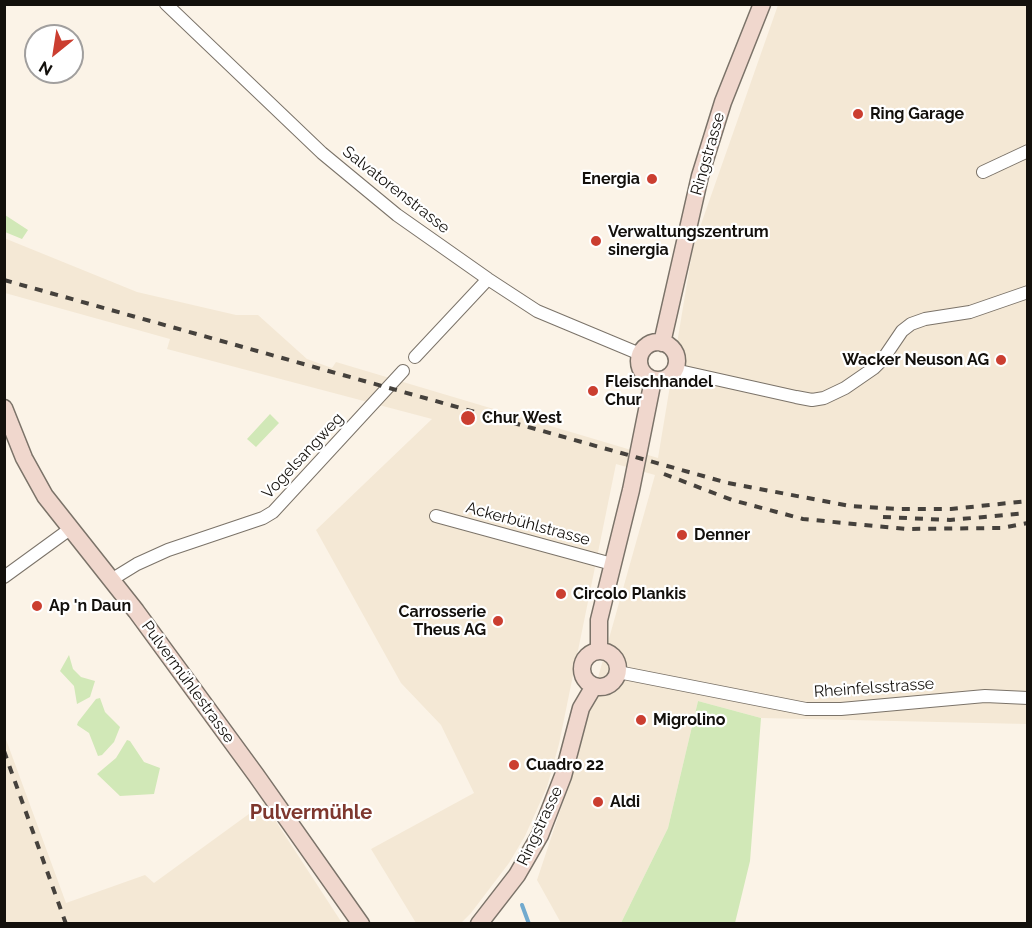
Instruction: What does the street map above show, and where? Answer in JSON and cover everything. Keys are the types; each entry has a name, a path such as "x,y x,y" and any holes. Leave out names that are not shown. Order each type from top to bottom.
{"main road":[{"name":"Ringstrasse","path":"662,343 700,176 723,102 762,4"},
{"path":"662,343 674,351 677,360 675,370 666,379 653,380 646,377 640,370 638,362 640,354 649,344 662,343"},
{"path":"599,651 599,620 631,490 653,380"},
{"name":"Pulvermühlestrasse","path":"4,408 38,486 136,611 361,924"},
{"path":"599,651 610,653 618,666 618,672 617,677 610,684 594,686 586,679 582,669 583,663 589,654 599,651"},
{"name":"Ringstrasse","path":"479,924 517,875 540,835 563,776 582,708 594,686"}],"street":[{"name":"Salvatorenstrasse","path":"166,4 286,120 397,215 488,279 551,319 640,354"},
{"path":"983,172 1028,151"},
{"path":"415,357 488,279"},
{"path":"675,370 796,397 812,400 824,398 845,388 880,363 902,332 911,324 925,319 970,312 1028,292"},
{"name":"Vogelsangweg","path":"111,580 137,564 168,550 263,518 273,512 404,371"},
{"name":"Ackerbühlstrasse","path":"436,516 612,564"},
{"path":"4,577 70,529"},
{"name":"Rheinfelsstrasse","path":"618,672 806,709 841,710 985,696 1028,699"}],"shaded area":[{"path":"778,5 1027,5 1027,724 761,718 698,701 668,828 621,923 561,923 537,880 563,802 655,475 616,464 559,744 547,787 525,836 509,863 471,913 461,923 416,923 371,849 474,793 441,725 401,683 316,530 432,419 167,349 170,339 5,293 4,238 137,292 236,315 258,315 307,359 332,368 336,362 658,458 693,247"},
{"path":"4,734 66,903 145,875 154,883 264,803 342,923 5,923"}],"green space":[{"path":"5,215 28,230 22,239 5,232"},
{"path":"270,414 279,423 256,447 247,439"},
{"path":"69,655 73,669 81,677 95,681 90,697 77,704 74,686 60,671"},
{"path":"100,698 105,712 120,727 114,742 102,755 98,756 89,733 77,725 96,699"},
{"path":"698,701 761,718 750,861 735,923 621,923 668,828"},
{"path":"127,740 144,762 160,768 154,794 120,796 97,774 116,758"}],"waterway":[{"path":"522,905 529,924"}],"railway":[{"path":"4,280 728,483 850,506 897,509 951,509 1028,501"},
{"path":"664,474 732,500 803,519 906,529 1002,528 1028,523"},
{"path":"883,517 950,520 1028,513"},
{"path":"4,751 66,924"}],"place":[{"name":"Ring Garage","path":"858,114"},
{"name":"Energia","path":"652,179"},
{"name":"Verwaltungszentrum sinergia","path":"596,241"},
{"name":"Wacker Neuson AG","path":"1001,360"},
{"name":"Fleischhandel Chur","path":"593,391"},
{"name":"Chur West","path":"468,418"},
{"name":"Denner","path":"682,535"},
{"name":"Circolo Plankis","path":"561,594"},
{"name":"Ap 'n Daun","path":"37,606"},
{"name":"Carrosserie Theus AG","path":"498,621"},
{"name":"Migrolino","path":"641,720"},
{"name":"Cuadro 22","path":"514,765"},
{"name":"Aldi","path":"598,802"}],"district":[{"name":"Pulvermühle","path":"311,813"}]}
